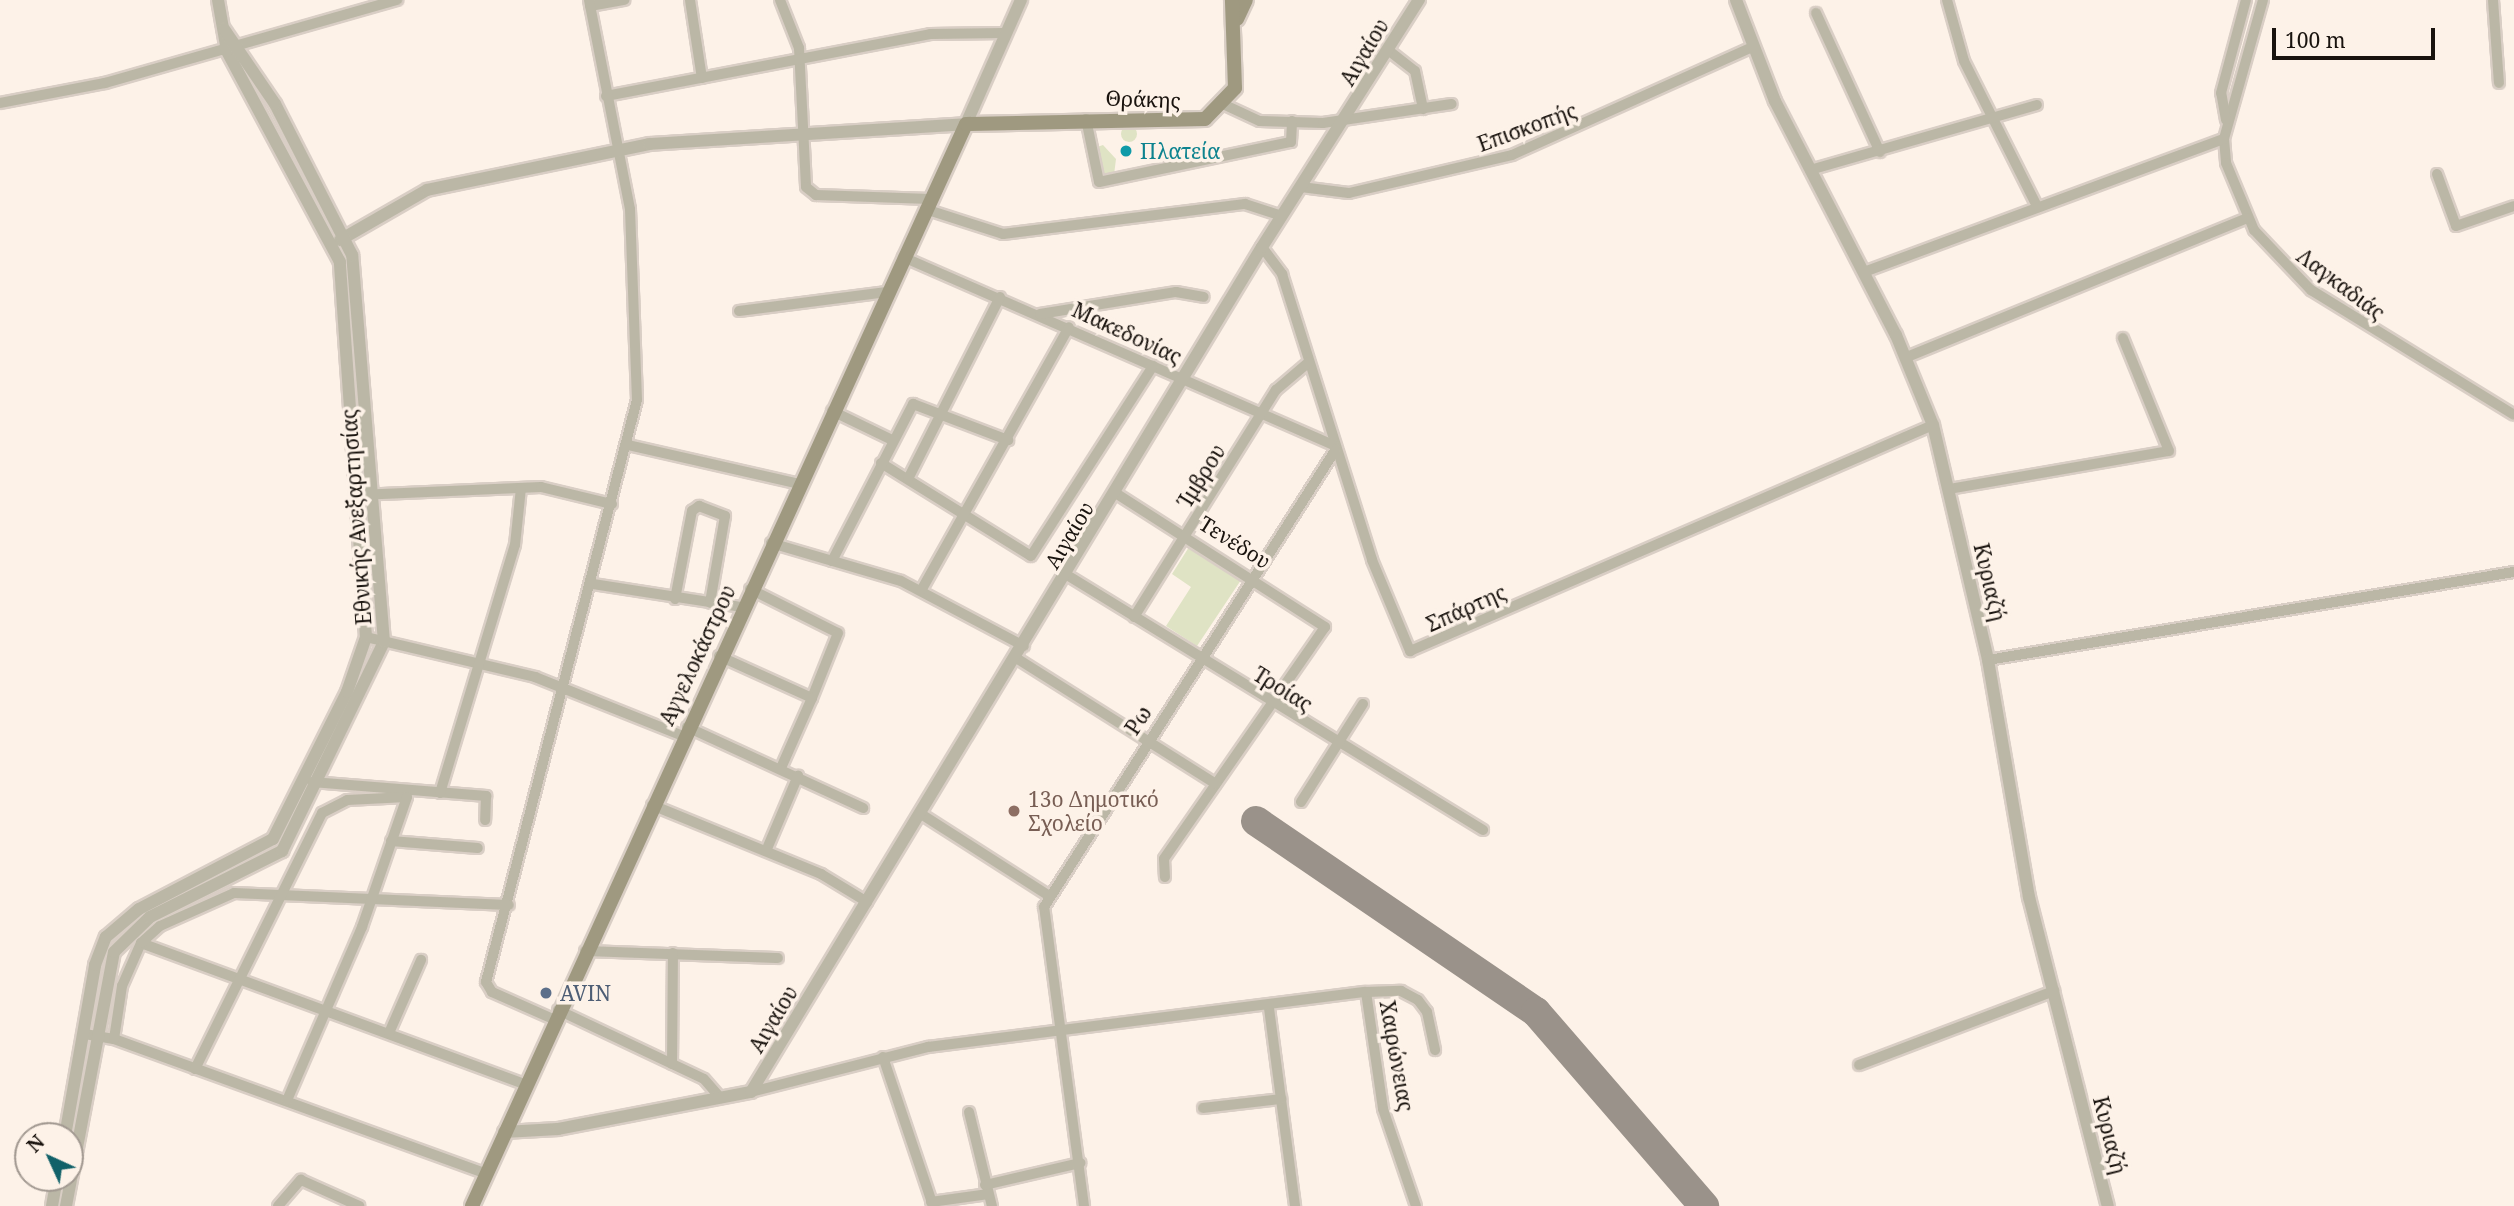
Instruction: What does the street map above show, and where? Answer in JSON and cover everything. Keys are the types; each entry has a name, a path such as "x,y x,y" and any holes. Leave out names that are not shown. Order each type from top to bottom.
{"main road":[{"path":"1225,105 1238,68 1237,19 1232,0"},
{"path":"1237,19 1246,0"},
{"name":"Θράκης","path":"966,124 1086,119 1186,122 1225,105"},
{"name":"Αγγελοκάστρου","path":"472,1206 555,1014 966,124"}],"street":[{"name":"Εθνικής Ανεξαρτησίας","path":"68,1122 95,965 116,925 263,848 282,828 366,637 359,495 340,240 227,51 218,0"},
{"path":"0,103 227,51 397,0"},
{"path":"625,0 589,3 630,209 639,337 628,445 486,985 704,1079 719,1096"},
{"path":"690,0 702,78"},
{"path":"780,0 800,59 804,131 803,183 810,191 927,204 1003,234 1245,204 1282,216"},
{"path":"340,240 427,190 617,151 804,131 966,124 1020,0"},
{"name":"Αιγαίου","path":"751,1092 1186,382 1262,247 1346,120 1419,0"},
{"name":"Κυριαζή","path":"1736,0 1752,47 1810,170 1907,357 1934,425 1988,660 2011,806 2108,1206"},
{"path":"1947,0 1958,46 2036,206"},
{"name":"Λαγκαδιάς","path":"2235,33 2236,0"},
{"name":"Λαγκαδιάς","path":"2226,121 2221,93 2246,0"},
{"name":"Λαγκαδιάς","path":"2263,0 2226,121 2224,139 2248,218 2311,290 2514,415"},
{"path":"2493,0 2499,83"},
{"path":"1816,13 1880,152"},
{"name":"Εθνικής Ανεξαρτησίας","path":"66,1206 114,952 123,939 150,917 273,859 289,842 320,782 384,642 376,493 355,271 242,47 224,29"},
{"path":"606,96 930,34 1004,33"},
{"name":"Επισκοπής","path":"1301,187 1349,193 1512,155 1752,47"},
{"path":"1388,50 1415,71 1423,109"},
{"path":"1225,105 1260,121 1292,121 1346,120 1452,104"},
{"path":"1810,170 2037,105"},
{"path":"1086,119 1099,182 1291,142 1292,121"},
{"path":"1864,272 2036,206 2224,139"},
{"path":"2437,174 2452,221 2463,226 2514,206"},
{"path":"1907,357 2248,218"},
{"name":"Σπάρτης","path":"1262,247 1282,274 1372,560 1414,652 1934,425"},
{"name":"Μακεδονίας","path":"903,257 1040,314 1186,382 1263,411 1335,447"},
{"path":"739,311 887,292"},
{"path":"1040,314 1176,292 1204,297"},
{"path":"908,479 1000,298"},
{"path":"922,589 970,514 1069,327"},
{"path":"1949,489 2169,451 2123,338"},
{"name":"Ίμβρου","path":"1134,617 1282,383 1309,362"},
{"path":"881,463 970,514 1029,556 1036,554 1153,366"},
{"path":"832,561 892,440 915,403 1008,440"},
{"path":"832,411 892,440"},
{"path":"628,445 799,484"},
{"name":"Ρω","path":"1084,1206 1065,1032 1044,919 1049,896 1255,577 1335,447"},
{"path":"440,793 515,545 521,488"},
{"path":"359,495 556,489 612,504"},
{"name":"Τενέδου","path":"1117,494 1255,577 1324,631 1272,705"},
{"path":"675,599 692,511 699,506 725,516 710,603"},
{"path":"771,543 922,589 1024,646"},
{"path":"1988,660 2514,572"},
{"name":"Τροίας","path":"1067,576 1338,746 1483,830"},
{"path":"593,584 675,599 742,607"},
{"path":"750,589 838,633 781,768"},
{"path":"366,637 480,664 565,689 781,768 863,808"},
{"path":"719,656 812,698"},
{"path":"1016,658 1216,784"},
{"path":"1301,802 1363,704"},
{"path":"1165,877 1164,859 1272,705"},
{"path":"766,851 798,776"},
{"path":"304,781 488,797 485,821"},
{"path":"195,1069 234,980 282,894 322,813 333,803 407,797 372,900 327,1012 287,1100"},
{"path":"651,804 766,851 867,902"},
{"path":"921,814 1049,896"},
{"path":"391,841 478,848"},
{"path":"114,1039 122,986 141,943 160,926 234,894 509,905"},
{"path":"141,943 234,980 390,1033 525,1084"},
{"path":"584,951 778,958"},
{"path":"672,1064 673,953"},
{"path":"390,1033 421,960"},
{"path":"1859,1065 2054,991"},
{"path":"504,1132 558,1129 751,1092 883,1056 1269,1008 1366,992 1413,997 1427,1013 1435,1049"},
{"name":"Χαιρώνειας","path":"1366,992 1383,1109 1416,1206"},
{"path":"1269,1008 1295,1206"},
{"path":"85,1034 114,1039 486,1174"},
{"path":"883,1056 932,1204 1080,1163"},
{"path":"1203,1108 1281,1099"},
{"path":"969,1112 992,1206"},
{"path":"278,1206 301,1180 359,1206"}],"green space":[{"path":"1129,126 1137,134 1129,142 1121,134"},
{"path":"1103,145 1116,159 1114,175 1100,177 1097,147"},
{"path":"1189,547 1241,580 1197,646 1166,626 1191,587 1172,574"}],"taxiway":[{"path":"1256,821 1536,1012 1704,1206"}],"place":[{"name":"Πλατεία","path":"1126,151"},
{"name":"13ο Δημοτικό Σχολείο","path":"1014,811"},
{"name":"AVIN","path":"546,993"}]}
